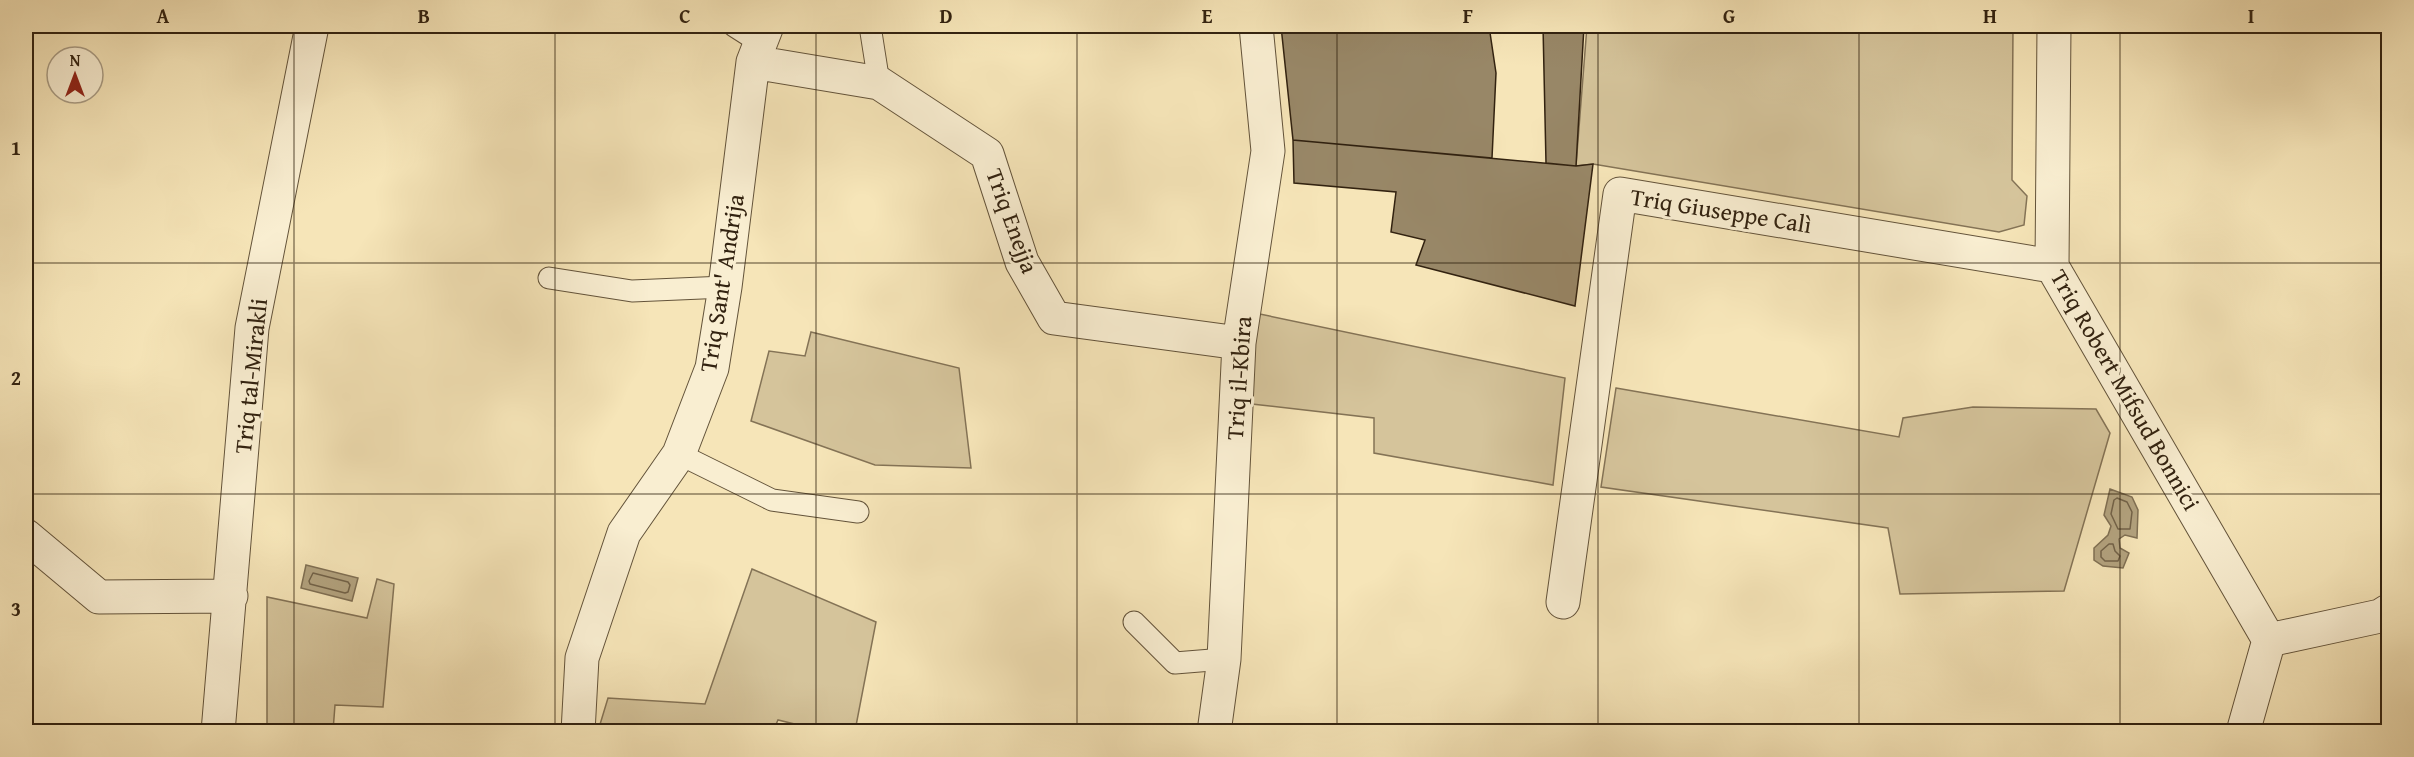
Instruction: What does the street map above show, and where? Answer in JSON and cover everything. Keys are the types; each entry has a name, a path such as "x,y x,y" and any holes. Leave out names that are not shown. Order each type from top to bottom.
{"street":[{"name":"Triq tal-Mirakli","path":"218,732 252,327 312,26"},
{"name":"Triq il-Kbira","path":"1214,732 1224,659 1239,343 1268,151 1256,26"},
{"name":"Triq Robert Mifsud Bonnici","path":"2054,26 2052,266 2269,640"},
{"name":"Triq Enejja","path":"753,39 879,83 987,154 1022,261 1054,318 1239,343"},
{"name":"Triq Sant' Andrija","path":"578,732 582,658 624,533 679,454 712,368 725,287 753,39"},
{"name":"Triq Giuseppe Calì","path":"1563,602 1620,194 2052,266"},
{"path":"26,536 99,597 231,596"},
{"path":"2243,732 2269,640 2380,616 2388,611"}],"lane":[{"path":"870,26 879,83"},
{"path":"549,278 632,291 725,287"},
{"path":"679,454 772,500 858,512"},
{"path":"1134,622 1175,663 1224,659"}],"shaded area":[{"path":"1587,26 2013,26 2012,180 2027,196 2024,225 1999,232 1593,164 1576,166"},
{"path":"1255,313 1565,378 1553,485 1374,453 1374,418 1243,403"},
{"path":"811,332 959,368 971,468 875,465 751,421 769,351 805,356"},
{"path":"1616,388 1899,437 1903,418 1973,407 2096,409 2110,433 2064,591 1900,594 1888,528 1601,487"},
{"path":"752,569 876,622 855,731 823,731 778,720 773,731 598,731 608,698 705,704"},
{"path":"377,579 394,584 383,707 335,705 333,731 267,731 267,597 367,618"}],"water":[{"path":"2110,489 2132,497 2138,510 2137,538 2125,535 2119,539 2120,548 2129,553 2123,568 2103,566 2094,560 2094,548 2108,535 2111,526 2104,515"},
{"path":"306,565 358,578 352,601 301,588"}],"building":[{"path":"1281,26 1489,26 1496,73 1492,158 1293,140"},
{"path":"1543,26 1584,26 1576,166 1546,163"},
{"path":"1293,140 1576,166 1593,164 1575,306 1416,265 1425,240 1391,232 1396,192 1294,183"}]}
